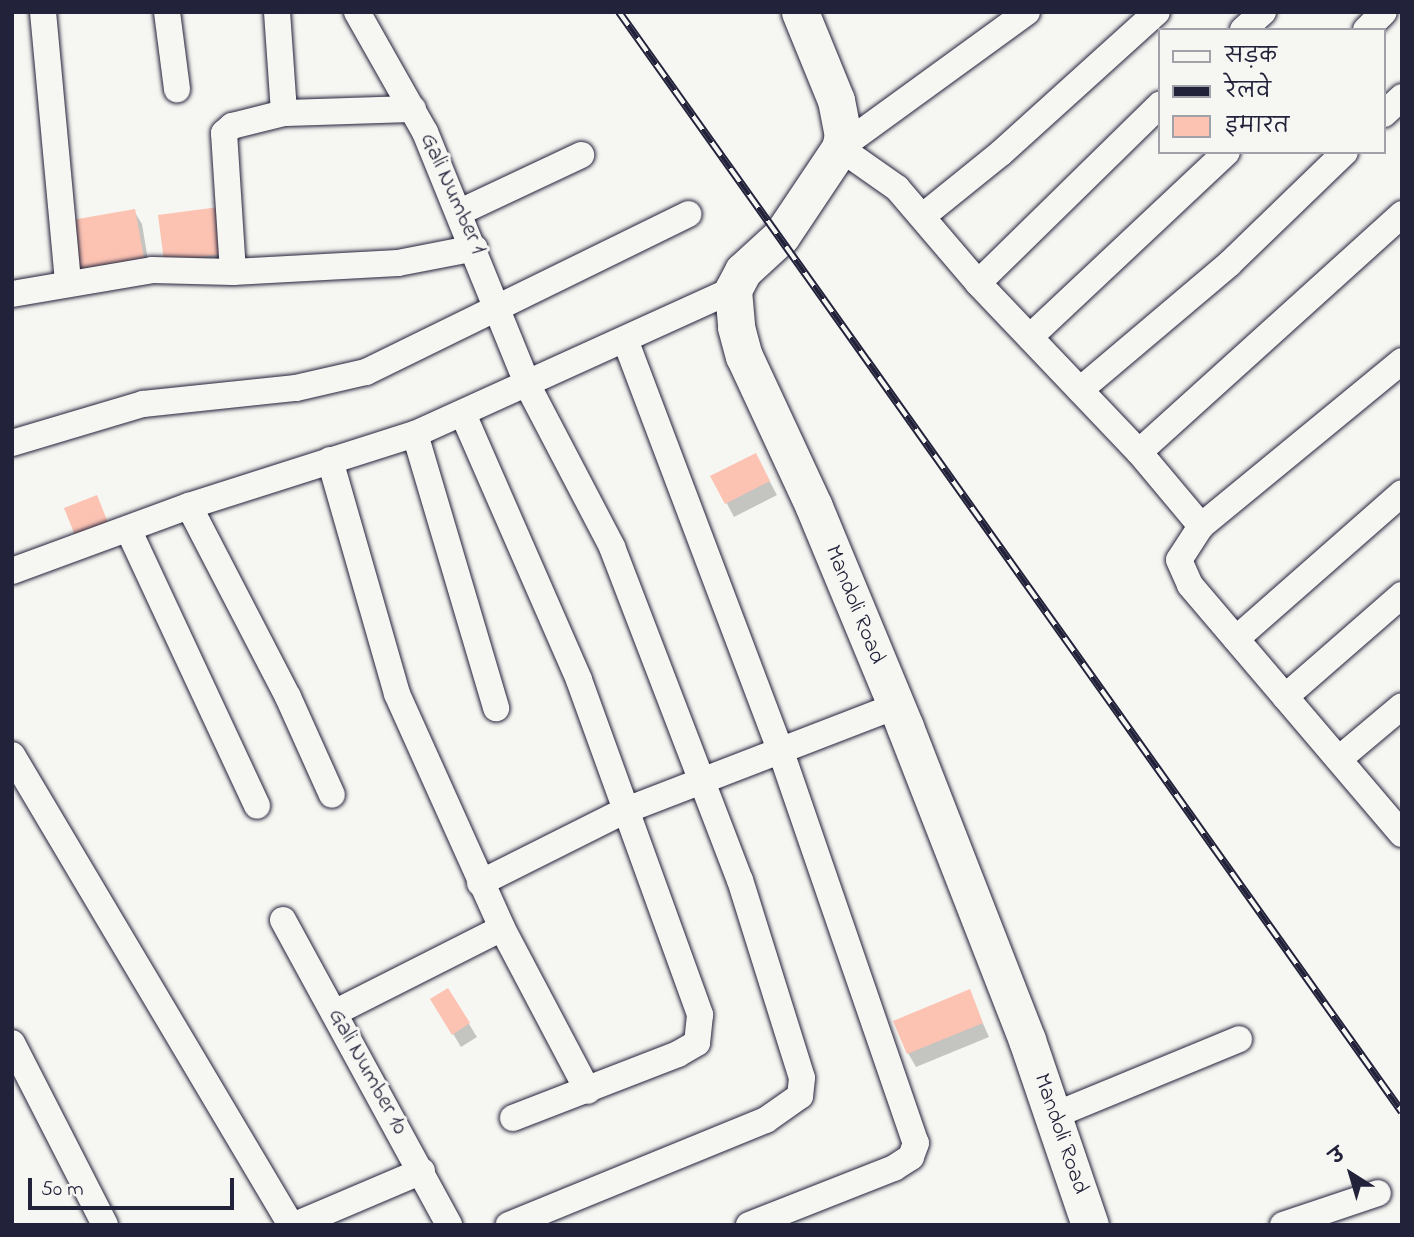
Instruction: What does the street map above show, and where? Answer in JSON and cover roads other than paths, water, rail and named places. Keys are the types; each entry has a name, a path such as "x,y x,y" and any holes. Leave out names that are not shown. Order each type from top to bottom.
{"street":[{"path":"43,12 68,282"},
{"path":"167,12 177,89"},
{"path":"277,12 284,113"},
{"name":"Gali Number 1","path":"357,12 413,108 475,248 528,386 612,547 775,985 803,1077 800,1096 766,1120 509,1225"},
{"path":"800,12 843,124 835,155"},
{"path":"12,571 129,531 189,506 415,434 626,342 733,290 743,271 781,236 803,196 835,155 1027,12"},
{"path":"923,216 1001,153 1157,12"},
{"path":"1245,28 1263,12"},
{"path":"1368,28 1384,12"},
{"path":"1386,112 1402,97"},
{"path":"978,283 1158,107"},
{"path":"233,272 224,133 232,126 284,113 413,108"},
{"path":"1030,337 1225,154"},
{"path":"1080,390 1229,264 1343,154"},
{"path":"460,212 581,155"},
{"path":"835,155 897,188 978,283 1139,452 1201,526"},
{"path":"12,443 143,404 296,388 366,372 459,331 498,305 688,214"},
{"path":"1139,452 1402,214"},
{"path":"12,294 68,282 152,270 233,272 398,263 475,248"},
{"name":"Mandoli Road","path":"733,290 744,356 814,507 896,706 1055,1115 1090,1225"},
{"path":"626,342 780,750 916,1143 911,1157 894,1168 750,1225"},
{"path":"1398,823 1285,697 1181,571 1185,545 1201,526 1402,361"},
{"path":"463,414 579,680 624,811 700,1015 701,1031 697,1043 678,1054 513,1118"},
{"path":"415,434 496,708"},
{"path":"330,460 397,694 480,883 588,1091"},
{"path":"1237,639 1402,493"},
{"path":"189,506 288,697 332,795"},
{"path":"129,531 257,806"},
{"path":"1285,697 1402,595"},
{"path":"480,883 624,811 896,706"},
{"path":"1339,759 1402,706"},
{"path":"12,755 293,1225 422,1171"},
{"name":"Gali Number 10","path":"283,920 449,1225"},
{"path":"334,1013 502,928"},
{"path":"1055,1115 1239,1039"},
{"path":"12,1043 105,1225"},
{"path":"1283,1225 1378,1193"}],"railway":[{"path":"619,12 1402,1112"}]}
